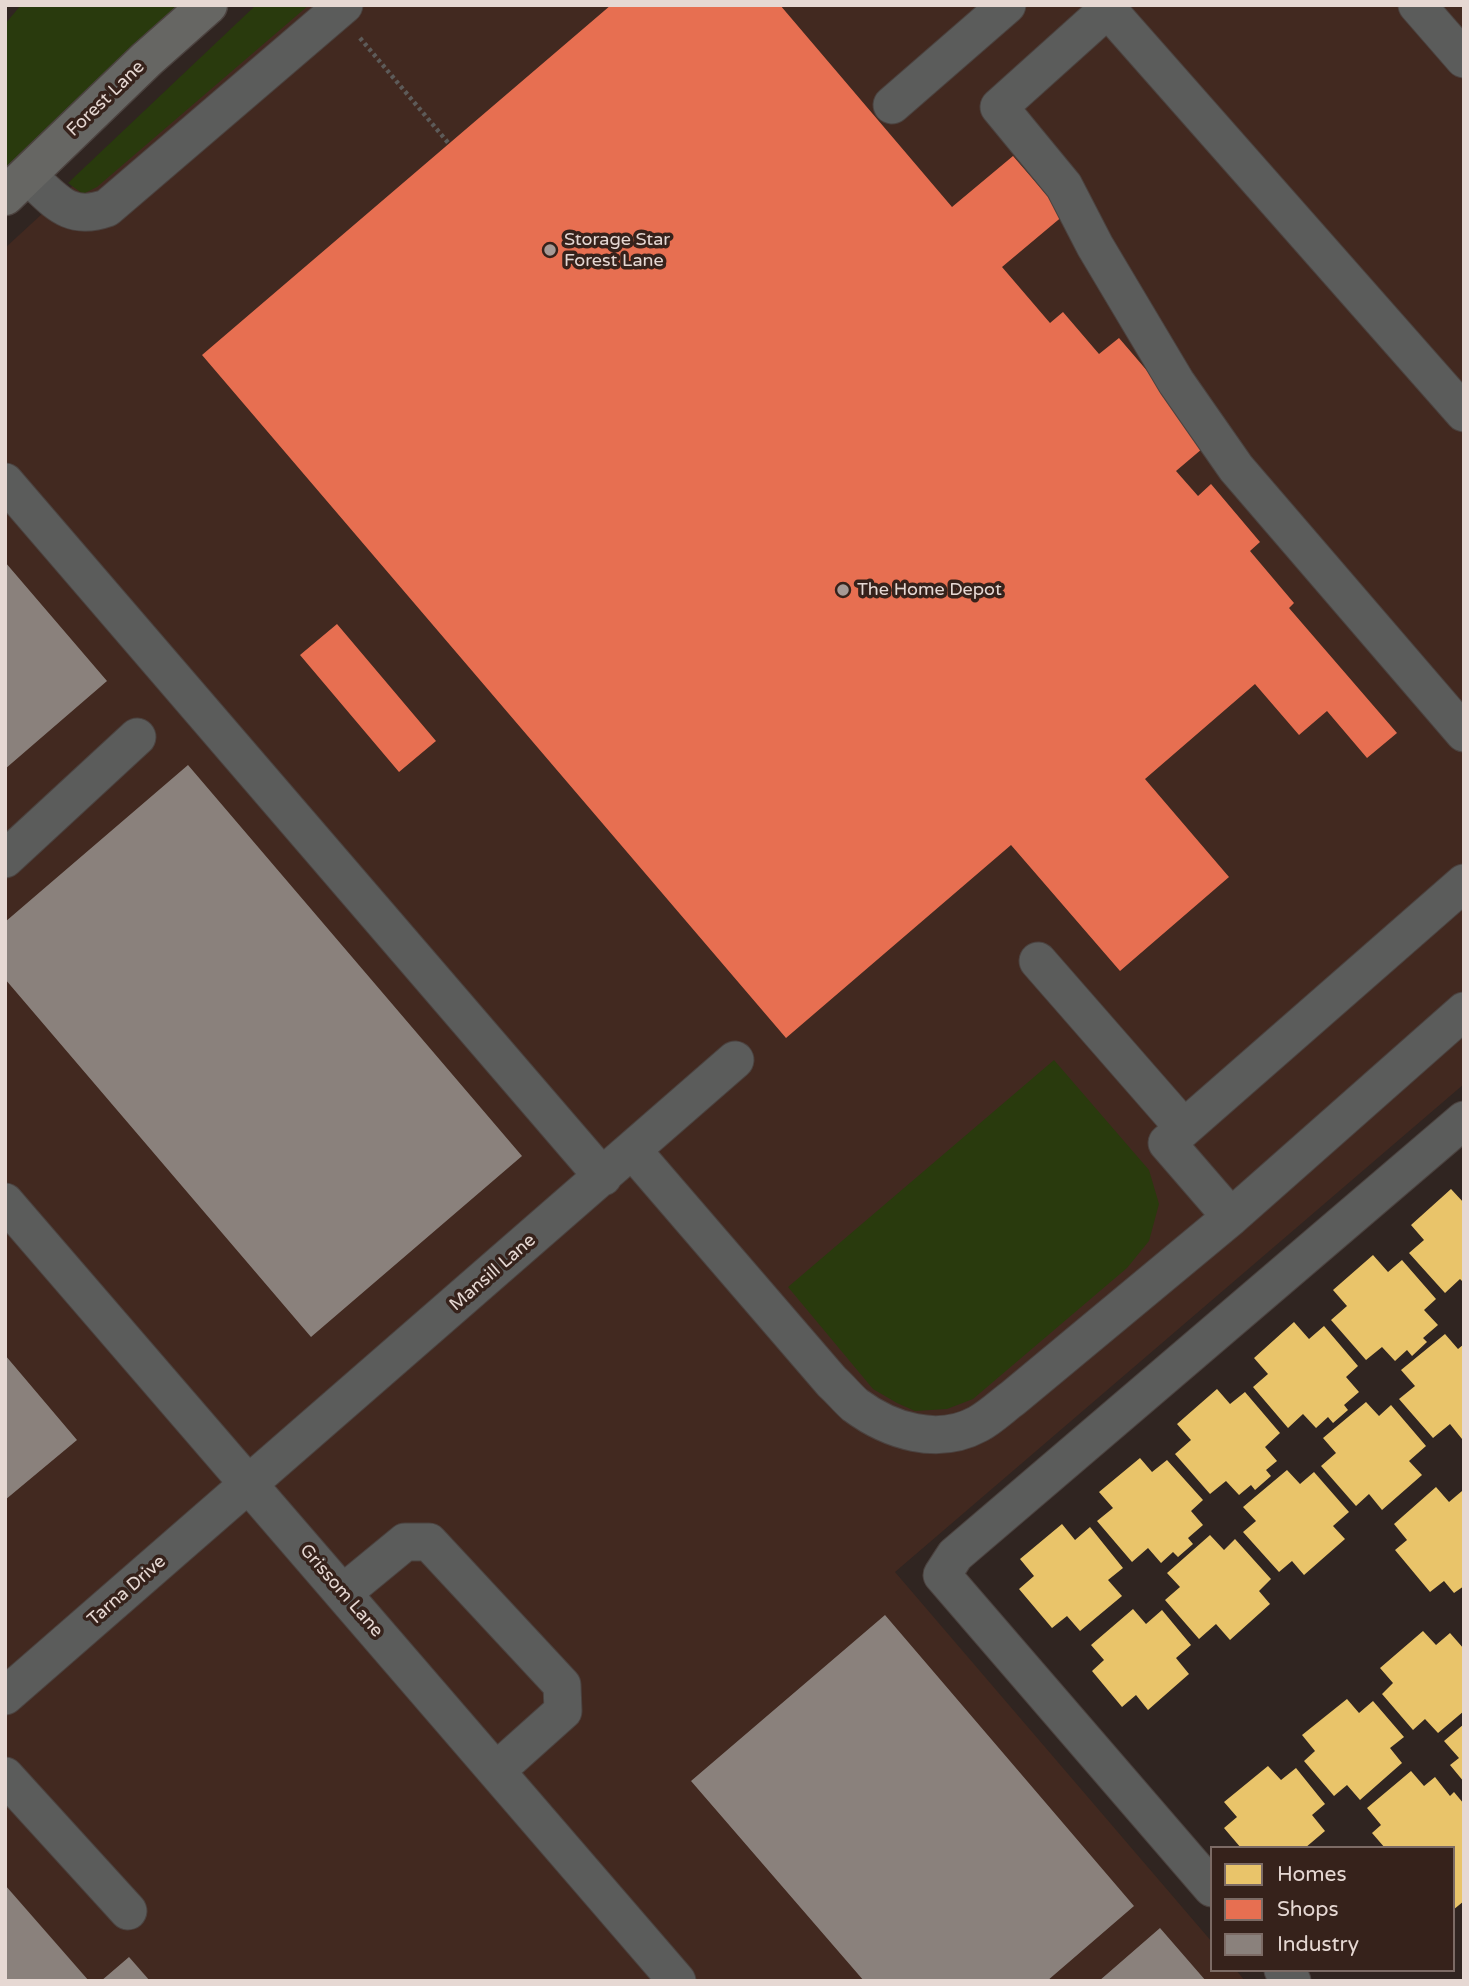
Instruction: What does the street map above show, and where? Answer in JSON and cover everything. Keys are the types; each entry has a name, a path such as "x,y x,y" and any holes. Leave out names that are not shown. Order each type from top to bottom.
{"main road":[{"name":"Forest Lane","path":"16,185 208,5"}],"street":[{"path":"892,105 1007,5"},
{"path":"1417,5 1464,59"},
{"path":"1464,413 1106,7 999,107 1064,186 1095,246 1176,382 1237,468 1464,733"},
{"path":"16,185 82,214 107,208 341,8"},
{"path":"5,482 603,1177"},
{"path":"5,859 137,737"},
{"path":"1231,1217 1167,1143 1464,883"},
{"path":"1038,961 1184,1128"},
{"path":"633,1151 854,1404 877,1419 917,1434 944,1435 977,1425 1013,1398 1231,1217 1464,1011"},
{"name":"Mansill Lane","path":"250,1485 735,1060"},
{"path":"1210,1886 942,1575 955,1555 1464,1120"},
{"name":"Grissom Lane","path":"5,1202 677,1981"},
{"name":"Tarna Drive","path":"5,1696 250,1485"},
{"path":"343,1593 405,1542 429,1542 562,1685 563,1711 496,1771"},
{"path":"5,1776 128,1911"}],"path":[{"path":"341,8 450,145"}],"shaded area":[{"path":"269,5 1464,5 1464,1084 895,1572 1210,1940 1210,1972 1238,1972 1245,1981 5,1981 5,248"}],"green space":[{"path":"21,5 186,5 5,177 5,24"},
{"path":"256,5 309,5 97,187 83,194 68,183"},
{"path":"1054,1060 1149,1170 1159,1204 1149,1241 1127,1268 973,1399 947,1409 915,1411 873,1389 788,1287"}],"building: Homes":[{"path":"1451,1189 1464,1203 1464,1283 1460,1279 1445,1293 1409,1253 1424,1240 1411,1225"},
{"path":"1373,1255 1388,1272 1402,1260 1436,1299 1424,1310 1438,1325 1423,1338 1427,1342 1412,1356 1407,1350 1395,1361 1382,1347 1366,1360 1331,1320 1347,1306 1333,1290"},
{"path":"1294,1322 1309,1339 1324,1326 1358,1366 1346,1377 1359,1392 1344,1405 1348,1410 1333,1423 1328,1417 1316,1428 1303,1414 1288,1428 1253,1387 1268,1374 1254,1358"},
{"path":"1445,1334 1458,1349 1464,1344 1462,1439 1450,1424 1433,1438 1399,1399 1415,1386 1401,1370"},
{"path":"1217,1389 1230,1404 1245,1392 1280,1433 1265,1447 1277,1461 1266,1470 1271,1476 1255,1490 1251,1485 1239,1495 1226,1481 1210,1494 1175,1454 1191,1440 1177,1424"},
{"path":"1366,1402 1379,1416 1391,1405 1426,1446 1409,1461 1422,1475 1382,1510 1369,1494 1356,1506 1321,1466 1336,1453 1323,1438"},
{"path":"1140,1458 1152,1472 1167,1460 1203,1500 1191,1511 1203,1525 1188,1538 1193,1544 1178,1557 1173,1552 1161,1563 1148,1548 1132,1562 1097,1521 1113,1508 1099,1492"},
{"path":"1287,1470 1300,1484 1314,1472 1349,1512 1333,1526 1345,1539 1304,1575 1292,1561 1279,1572 1243,1532 1256,1521 1243,1507"},
{"path":"1436,1487 1449,1502 1462,1491 1464,1493 1464,1586 1454,1593 1444,1581 1430,1592 1395,1550 1407,1540 1394,1524"},
{"path":"1062,1524 1075,1540 1090,1527 1123,1568 1108,1580 1122,1596 1080,1631 1067,1616 1052,1628 1019,1589 1034,1576 1020,1559"},
{"path":"1210,1535 1224,1550 1235,1539 1271,1579 1259,1591 1270,1604 1230,1640 1216,1624 1199,1639 1165,1600 1180,1587 1167,1573"},
{"path":"1133,1609 1146,1624 1162,1610 1191,1645 1176,1658 1189,1674 1148,1710 1136,1695 1122,1707 1092,1671 1104,1660 1091,1645"},
{"path":"1423,1631 1436,1645 1450,1633 1464,1649 1464,1711 1438,1733 1425,1719 1413,1730 1382,1694 1393,1683 1380,1668"},
{"path":"1347,1699 1359,1713 1373,1701 1404,1737 1390,1748 1402,1763 1360,1800 1347,1785 1334,1796 1304,1761 1315,1751 1302,1735"},
{"path":"1464,1724 1464,1782 1450,1765 1459,1758 1444,1741"},
{"path":"1268,1766 1281,1780 1296,1768 1325,1804 1312,1815 1325,1831 1307,1846 1239,1846 1224,1828 1237,1817 1224,1802"},
{"path":"1411,1771 1424,1786 1435,1777 1450,1796 1454,1792 1464,1804 1464,1901 1455,1908 1455,1846 1383,1846 1372,1833 1381,1825 1367,1808"}],"building: Shops":[{"name":"The Home Depot","path":"611,5 780,5 952,207 1013,156 1064,215 1002,267 1050,323 1063,312 1099,354 1119,338 1209,443 1176,471 1198,496 1211,484 1260,542 1250,551 1294,603 1289,608 1397,733 1367,758 1327,711 1299,735 1255,684 1145,779 1229,877 1120,971 1011,845 786,1038 202,355"},
{"path":"337,624 436,741 399,772 300,655"}],"building: Industry":[{"path":"5,562 107,681 5,769"},
{"path":"188,765 522,1156 311,1337 5,979 5,922"},
{"path":"5,1355 77,1440 5,1500"},
{"path":"885,1615 1134,1906 1047,1981 864,1981 691,1781"},
{"path":"5,1885 89,1981 5,1981"},
{"path":"1160,1928 1206,1981 1099,1981"},
{"path":"129,1957 150,1981 101,1981"}],"place":[{"name":"Storage Star Forest Lane","path":"550,250"},
{"name":"The Home Depot","path":"843,590"}]}
